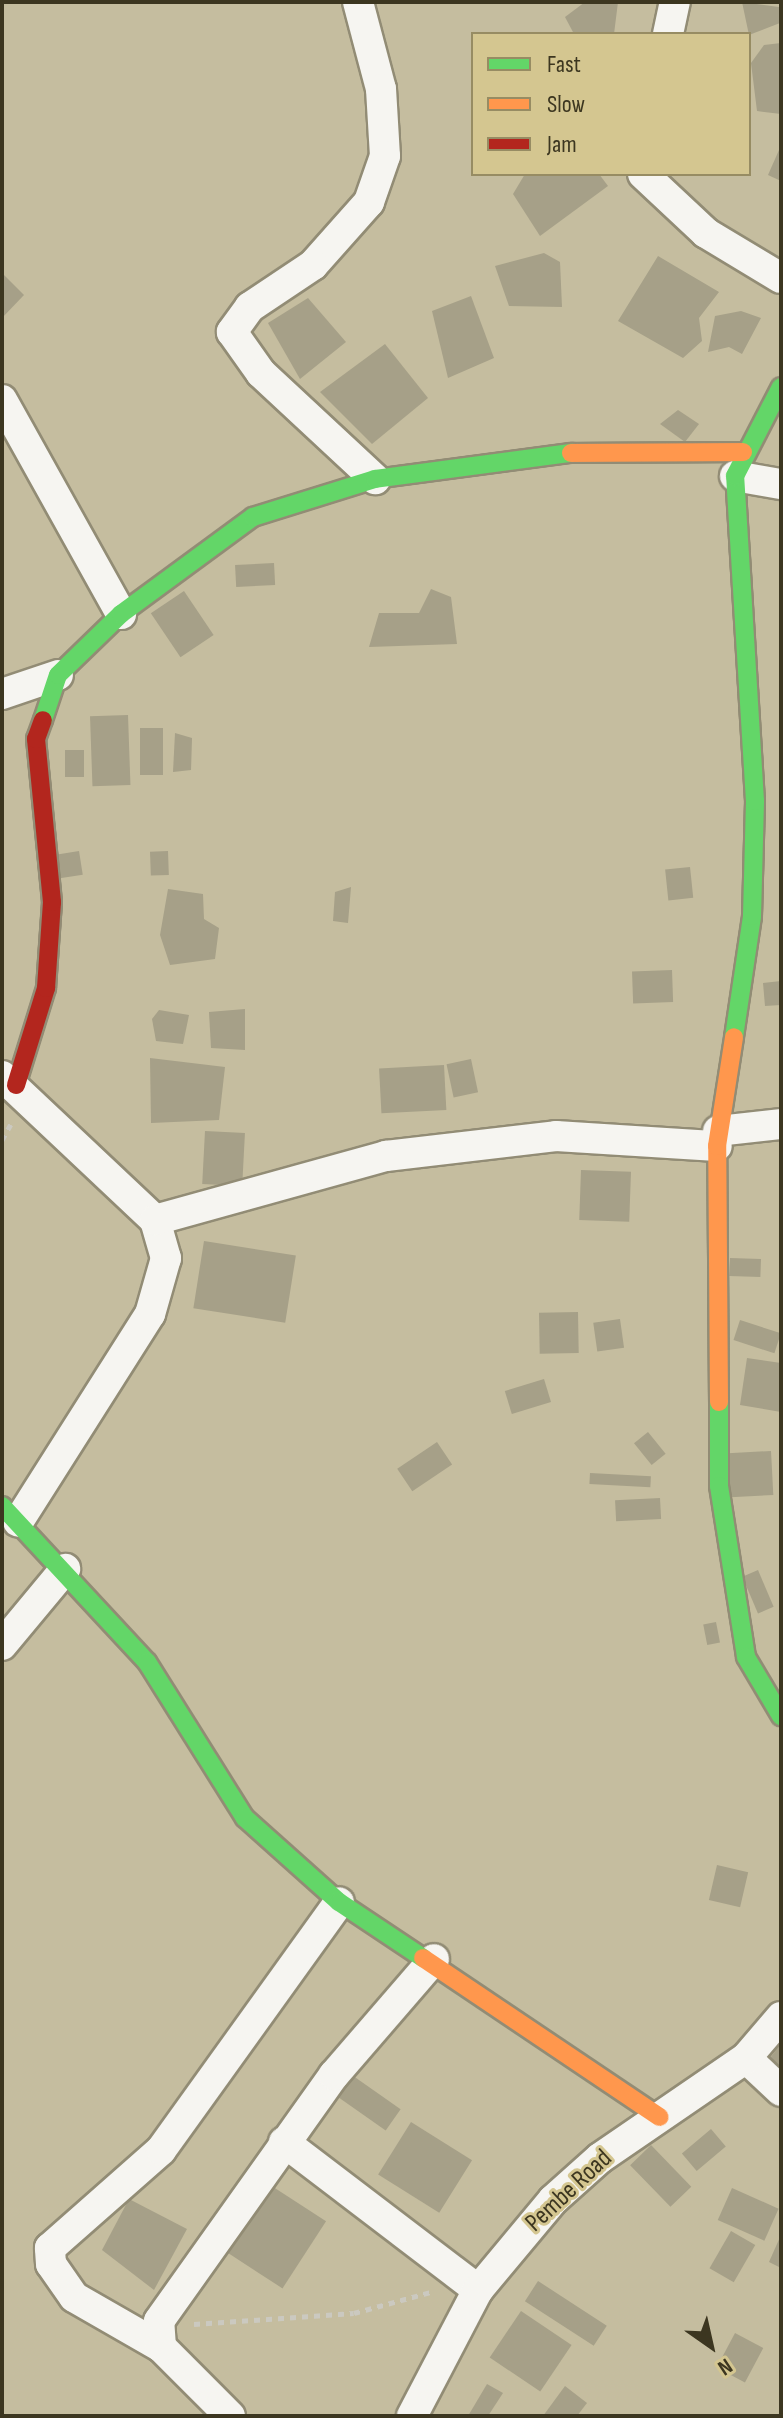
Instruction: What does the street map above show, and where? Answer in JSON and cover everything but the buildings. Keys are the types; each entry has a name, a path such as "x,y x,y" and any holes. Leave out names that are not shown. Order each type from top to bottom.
{"street":[{"path":"358,2 381,89 385,156 369,202 313,265 250,307 232,332 261,373 375,479"},
{"path":"668,32 675,2"},
{"path":"645,176 706,233 781,278"},
{"path":"781,387 739,464 755,801 752,916 718,1138 719,1486 746,1657 781,1716"},
{"path":"2,400 121,614"},
{"path":"2,694 58,675 121,614 253,517 375,479 579,452 739,464 781,484"},
{"path":"58,675 36,739 52,902 46,988 9,1080 155,1220 166,1258 150,1314 10,1514 65,1569 147,1662 245,1818 339,1902 434,1959 660,2117"},
{"path":"155,1220 386,1156 556,1136 718,1138 781,1124"},
{"path":"2,1645 65,1569"},
{"path":"230,2416 160,2334 74,2297 51,2264 50,2248 161,2150 339,1902"},
{"path":"160,2334 284,2142 434,1959"},
{"name":"Pembe Road","path":"412,2416 470,2283 553,2200 660,2117 746,2058 781,2017"},
{"path":"746,2058 781,2091"},
{"path":"284,2142 470,2283"}],"path":[{"path":"160,2334 205,2325 354,2313 411,2303 470,2283"}],"traffic: fast":[{"path":"734,1037 752,916 755,801 735,476 781,387"},
{"path":"43,720 58,675 121,614 253,517 375,479 571,453"},
{"path":"719,1402 719,1486 746,1657 781,1716"},
{"path":"2,1506 147,1662 245,1818 339,1902 423,1958"}],"traffic: slow":[{"path":"571,453 743,452"},
{"path":"719,1402 717,1146 734,1037"},
{"path":"423,1958 660,2117"}],"traffic: jam":[{"path":"16,1085 46,988 52,902 36,739 43,720"}]}
